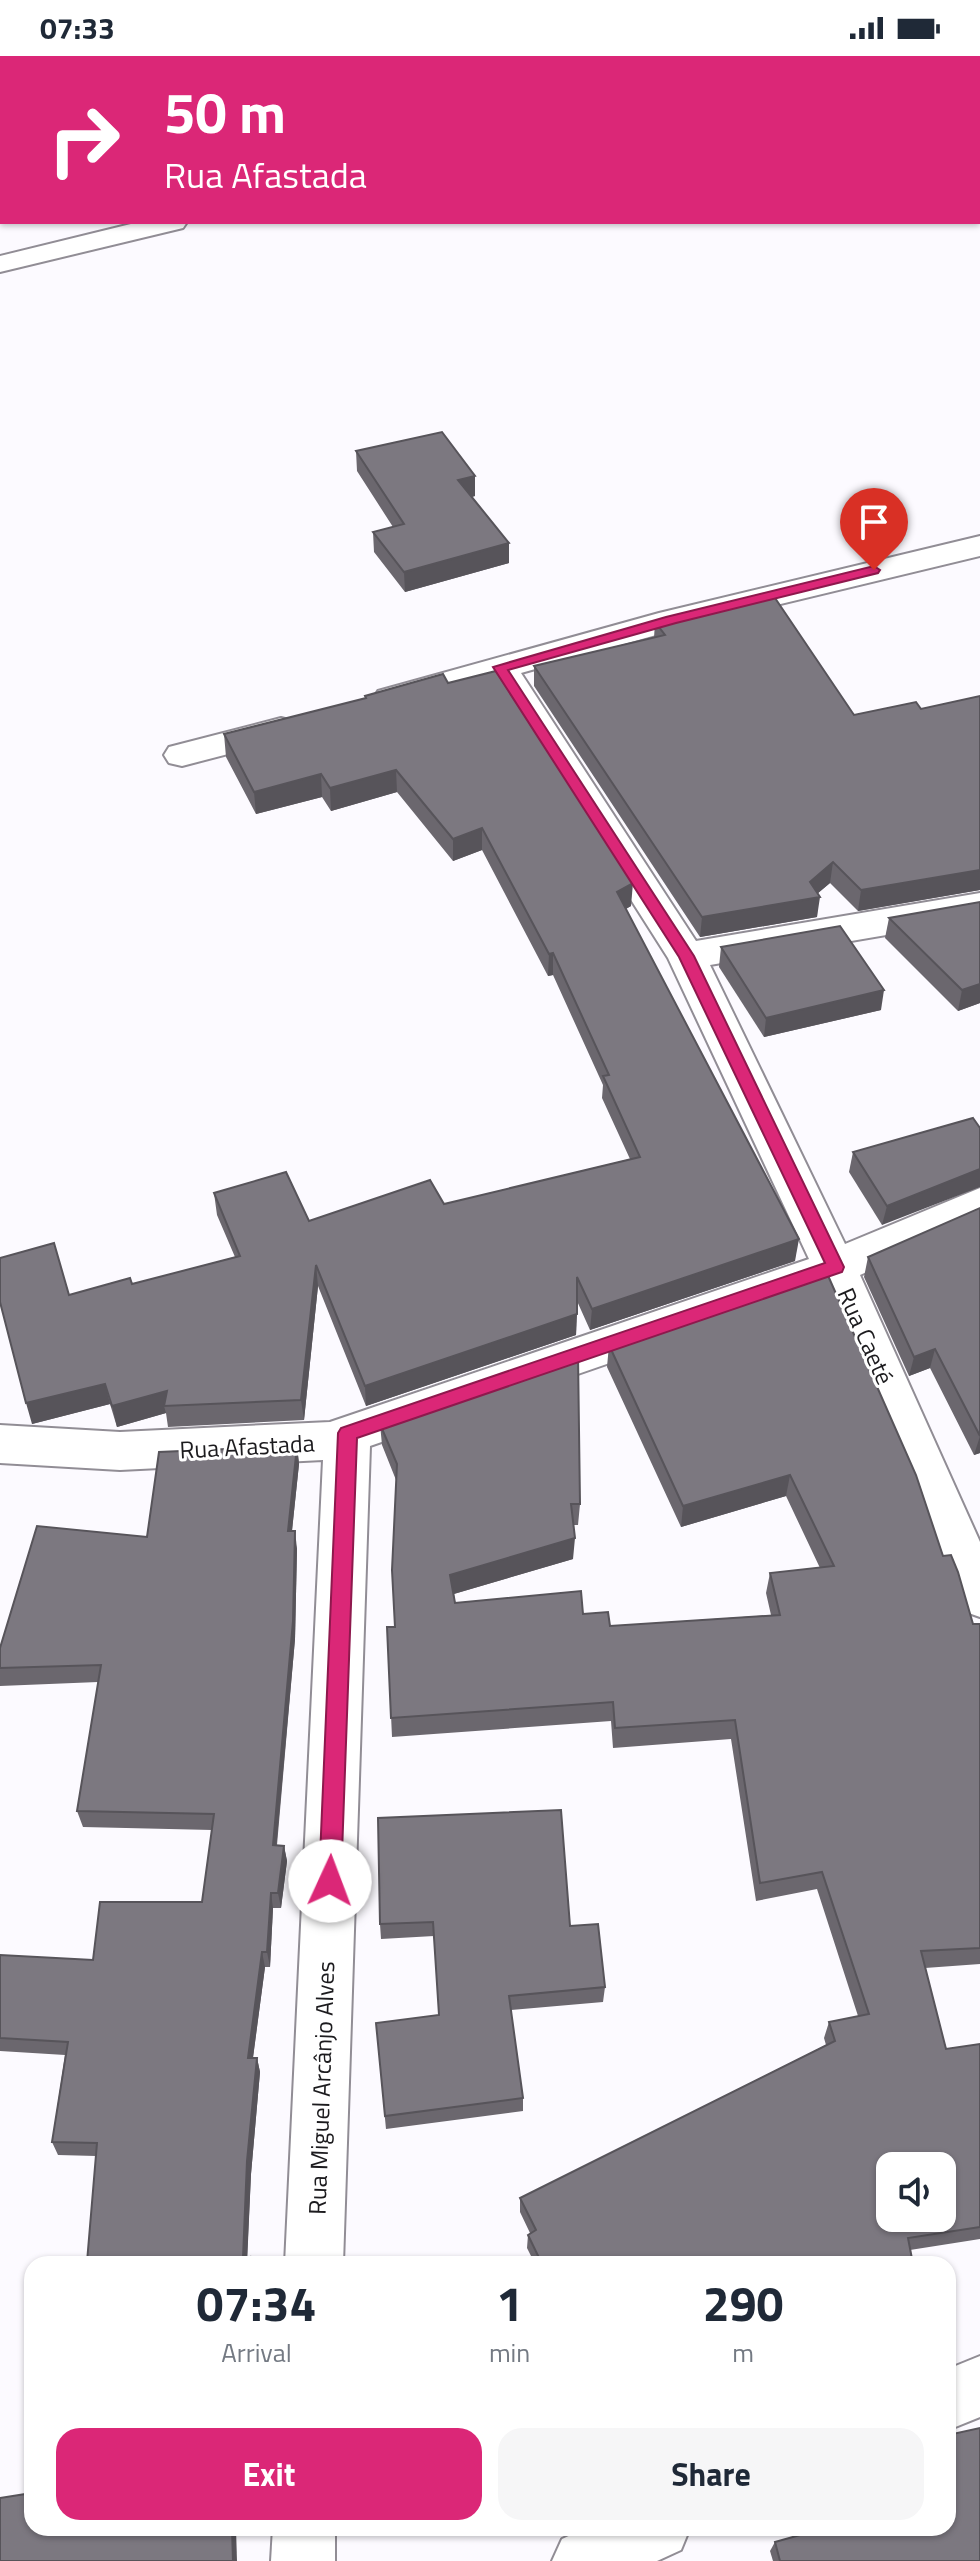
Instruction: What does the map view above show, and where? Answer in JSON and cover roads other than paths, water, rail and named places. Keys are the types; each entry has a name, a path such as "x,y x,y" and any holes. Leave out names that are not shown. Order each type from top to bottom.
{"street":[{"path":"0,264 165,224"},
{"path":"363,706 671,620 980,546"},
{"name":"Rua Caeté","path":"500,667 686,956 835,1267 980,1596"},
{"path":"182,755 304,723"},
{"path":"686,956 980,906"},
{"name":"Rua Afastada","path":"0,1444 120,1451 330,1441 835,1267 980,1204"},
{"name":"Rua Miguel Arcânjo Alves","path":"314,2256 347,1433"},
{"path":"956,2396 980,2386"},
{"path":"303,2561 304,2536"},
{"path":"584,2561 641,2536"}]}
